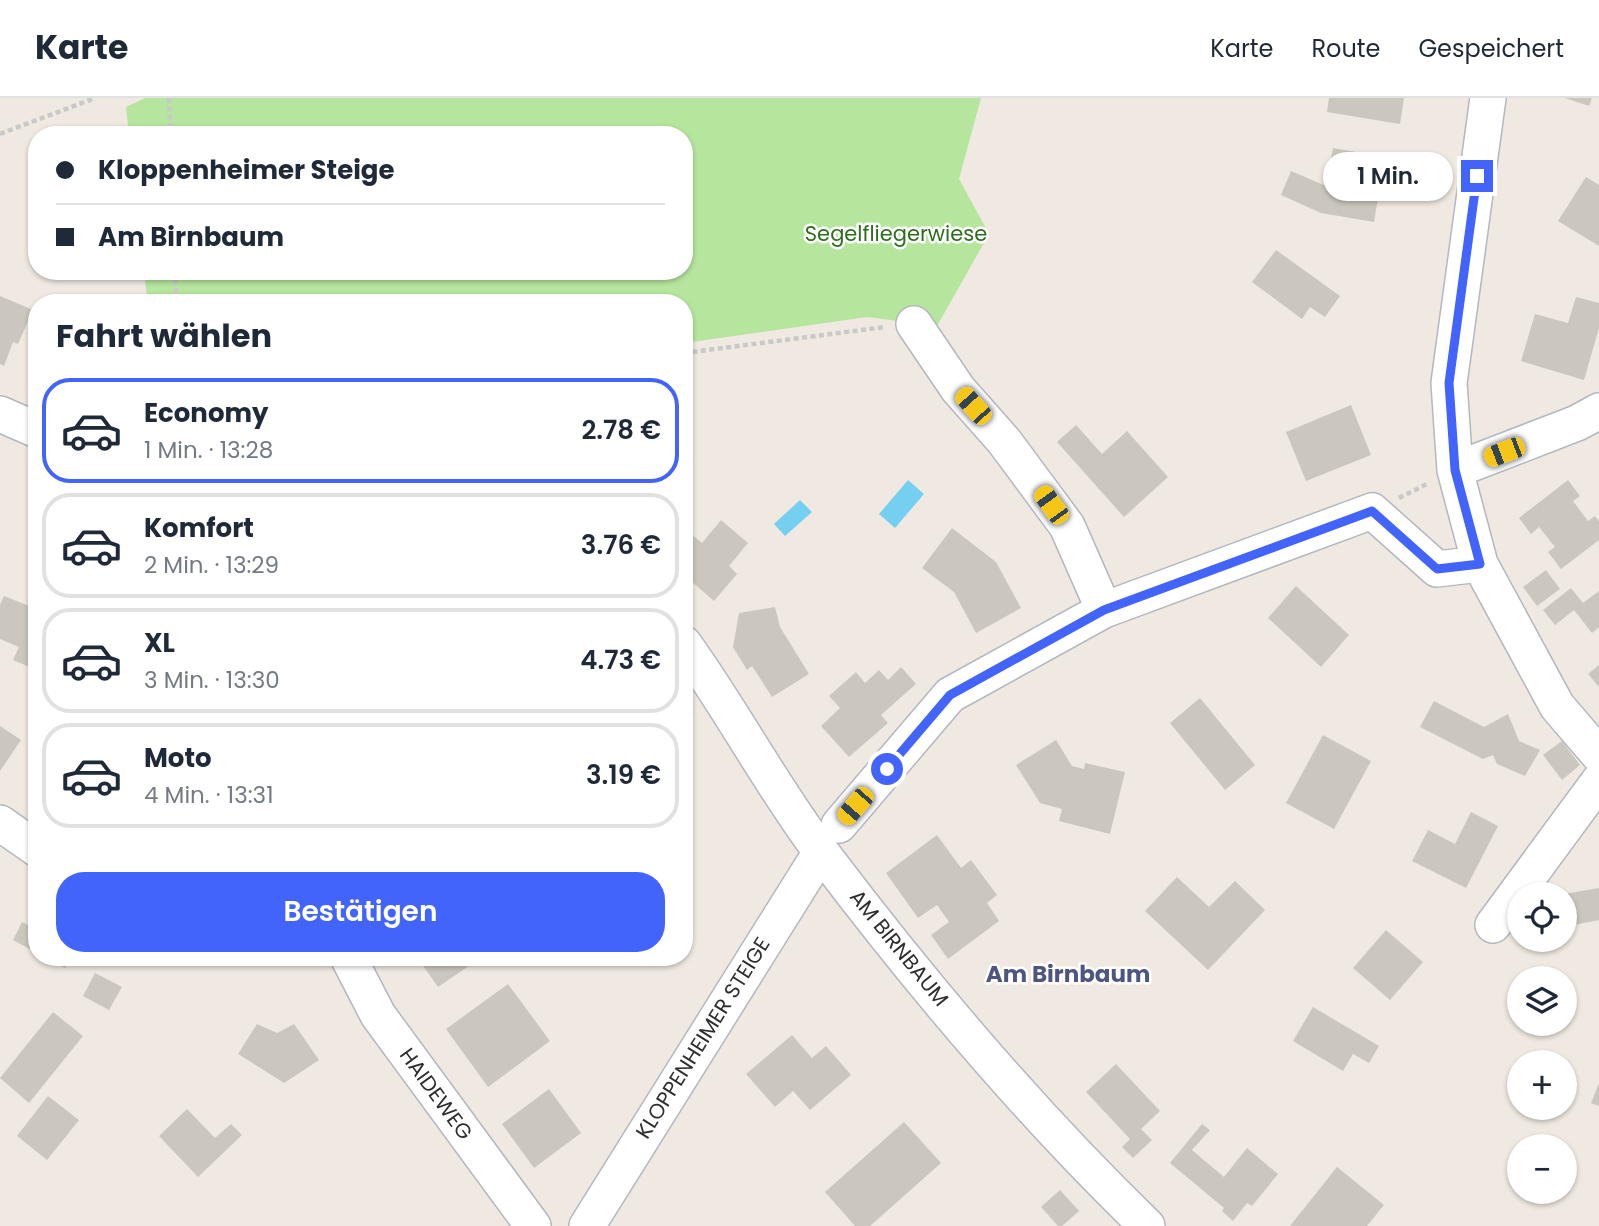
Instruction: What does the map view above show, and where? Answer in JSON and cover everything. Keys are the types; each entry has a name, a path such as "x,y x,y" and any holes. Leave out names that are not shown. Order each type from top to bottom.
{"street":[{"path":"1488,98 1449,383 1455,470 1480,564 1557,706 1599,755"},
{"path":"914,324 958,389 1004,441 1067,526 1104,610"},
{"path":"1455,470 1577,424 1599,411"},
{"path":"0,414 28,426"},
{"path":"1372,511 1437,569 1480,564"},
{"name":"KLOPPENHEIMER STEIGE","path":"587,1226 830,838 950,695 1104,610 1372,511"},
{"name":"AM BIRNBAUM","path":"693,656 830,838 942,1003 1081,1162 1147,1226"},
{"path":"1493,925 1599,781"},
{"path":"0,823 28,843"},
{"name":"HAIDEWEG","path":"353,966 378,1015 533,1226"}],"path":[{"path":"0,134 95,98"},
{"path":"169,98 170,126"},
{"path":"693,352 914,324"},
{"path":"1372,511 1455,470"}],"green space":[{"name":"Segelfliegerwiese","path":"145,98 981,98 959,179 989,234 937,326 867,317 693,342 693,294 147,294 145,280 693,280 693,126 128,126 126,107"}],"water":[{"path":"908,480 924,494 895,528 879,514"},
{"path":"800,500 812,512 785,536 774,524"}],"building":[{"path":"1329,98 1404,98 1400,124 1327,112"},
{"path":"1565,98 1592,98 1589,106"},
{"path":"1333,148 1385,157 1374,222 1321,213 1281,195 1291,171 1326,186"},
{"path":"1586,177 1599,185 1599,246 1558,221"},
{"path":"1276,250 1340,296 1325,317 1310,307 1302,319 1252,282"},
{"path":"0,296 28,308 28,321 18,344 13,342 4,366 0,364"},
{"path":"1576,297 1599,303 1599,328 1584,380 1521,361 1535,314 1568,323"},
{"path":"1351,405 1371,455 1306,481 1286,432"},
{"path":"1076,425 1102,454 1127,431 1168,477 1124,517 1057,442"},
{"path":"1568,480 1580,496 1573,501 1588,521 1595,516 1599,521 1599,540 1561,569 1548,552 1555,547 1539,527 1531,534 1519,518"},
{"path":"721,520 748,543 729,566 737,574 714,601 693,583 693,536 702,543"},
{"path":"952,528 996,562 1021,608 976,633 954,592 922,568"},
{"path":"1546,570 1560,589 1537,606 1523,587"},
{"path":"1296,586 1349,635 1321,667 1268,618"},
{"path":"1571,588 1583,603 1599,591 1599,627 1592,633 1574,610 1555,625 1543,610"},
{"path":"4,596 28,605 28,666 13,660 19,647 0,639 0,605"},
{"path":"775,607 780,627 809,674 772,697 752,666 747,670 733,647 739,613"},
{"path":"1599,665 1599,687 1588,674"},
{"path":"901,667 916,684 881,715 888,723 849,757 821,726 840,708 829,696 856,672 865,683 879,670 888,680"},
{"path":"1200,698 1255,765 1225,790 1170,723"},
{"path":"1434,701 1484,727 1508,714 1519,741 1540,750 1525,776 1497,764 1493,755 1483,759 1420,727"},
{"path":"0,726 21,740 0,771"},
{"path":"1323,735 1371,761 1334,829 1286,803"},
{"path":"1056,740 1072,766 1084,769 1085,763 1125,772 1110,834 1059,821 1062,809 1040,803 1016,765"},
{"path":"1562,741 1580,765 1562,780 1543,755"},
{"path":"1471,812 1498,826 1466,888 1412,861 1428,830 1455,844"},
{"path":"937,835 961,868 971,860 997,895 987,903 999,921 948,959 931,935 949,922 937,905 918,918 886,873"},
{"path":"1177,877 1209,907 1235,881 1265,910 1208,970 1145,911"},
{"path":"1599,888 1599,920 1577,924 1577,892"},
{"path":"22,922 28,925 28,948 13,940"},
{"path":"1386,930 1423,962 1390,1000 1353,968"},
{"path":"423,966 469,966 438,987"},
{"path":"95,973 122,987 109,1010 83,996"},
{"path":"508,984 550,1041 488,1087 446,1029"},
{"path":"1313,1007 1379,1046 1369,1063 1353,1054 1343,1071 1293,1041"},
{"path":"53,1012 83,1036 29,1103 0,1078"},
{"path":"257,1024 277,1033 294,1024 319,1060 284,1083 238,1054"},
{"path":"792,1035 812,1058 826,1046 851,1075 810,1110 793,1091 775,1107 746,1074"},
{"path":"1116,1064 1160,1111 1141,1129 1152,1140 1133,1158 1122,1147 1130,1139 1086,1092"},
{"path":"1599,1083 1599,1106 1591,1103"},
{"path":"549,1089 581,1133 534,1168 502,1124"},
{"path":"48,1096 79,1120 47,1160 17,1136"},
{"path":"187,1109 215,1138 231,1124 242,1135 198,1177 159,1136"},
{"path":"904,1122 941,1163 870,1226 855,1226 825,1192"},
{"path":"1202,1124 1210,1130 1192,1150 1224,1177 1247,1148 1278,1174 1252,1206 1247,1203 1233,1221 1222,1211 1224,1208 1170,1163"},
{"path":"1337,1167 1384,1205 1367,1226 1290,1226"},
{"path":"1060,1190 1079,1211 1062,1226 1058,1226 1041,1207"}],"district":[{"name":"Am Birnbaum","path":"1068,974"}],"route":[{"path":"887,769 950,695 1104,610 1372,511 1437,569 1480,564 1455,470 1449,383 1477,176"}]}
